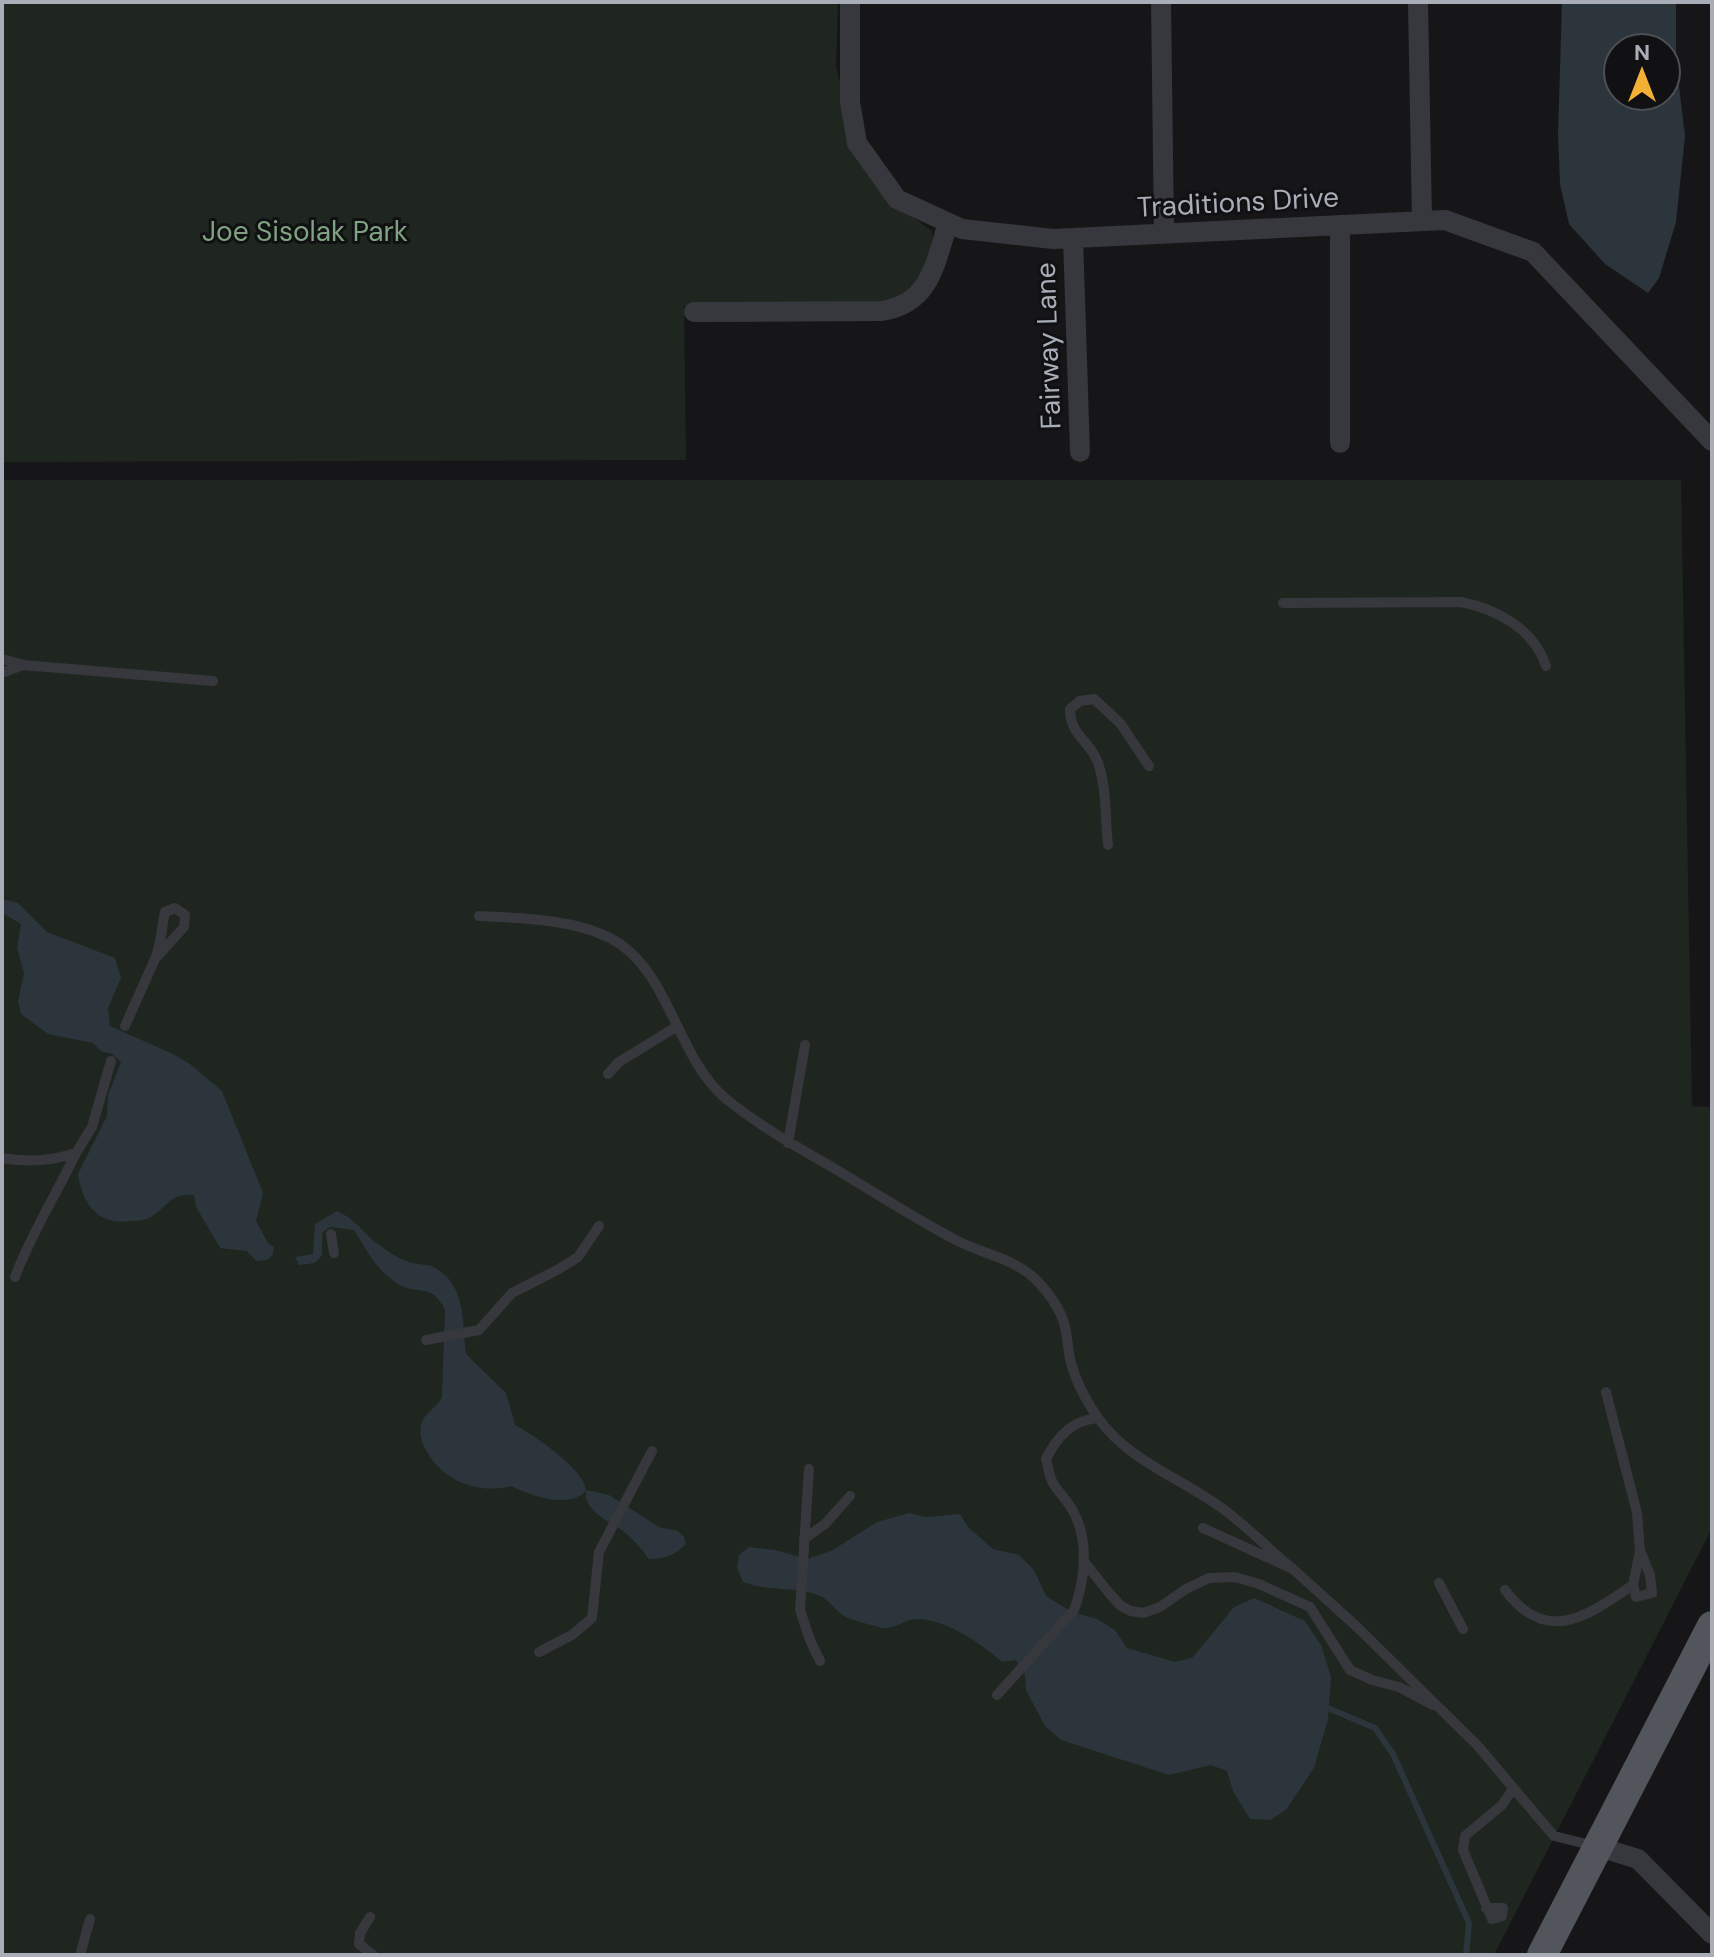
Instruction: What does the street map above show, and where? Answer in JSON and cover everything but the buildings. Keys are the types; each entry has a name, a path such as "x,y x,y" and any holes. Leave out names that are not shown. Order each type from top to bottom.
{"main road":[{"path":"1542,1955 1712,1626"}],"street":[{"name":"Traditions Drive","path":"850,2 850,102 857,143 897,199 962,229 1053,239 1445,220 1533,252 1712,441"},
{"path":"1161,2 1164,233"},
{"path":"1418,2 1422,221"},
{"path":"694,312 897,309 912,301 928,283 948,223"},
{"path":"1340,225 1340,443"},
{"name":"Fairway Lane","path":"1073,238 1080,452"},
{"path":"1599,1847 1638,1859 1712,1934"}],"lane":[{"path":"1283,603 1461,602 1485,607 1523,630 1540,649 1546,666"},
{"path":"2,659 23,665 213,681"},
{"path":"2,673 23,665"},
{"path":"1108,845 1100,768 1097,759 1070,724 1070,709 1080,701 1094,699 1120,723 1149,766"},
{"path":"125,1026 162,942 161,927 165,912 175,908 185,915 184,927 155,959"},
{"path":"479,916 574,926 610,938 629,952 652,977 706,1079 736,1106 788,1143 899,1210 955,1240 1018,1265 1036,1280 1053,1301 1065,1326 1070,1361 1077,1381 1098,1418 1128,1451 1220,1506 1293,1569 1477,1745 1554,1836 1599,1847"},
{"path":"608,1074 619,1062 676,1027"},
{"path":"788,1143 805,1045"},
{"path":"15,1277 32,1235 92,1127 111,1061"},
{"path":"2,1158 23,1162 76,1153"},
{"path":"426,1340 479,1330 512,1293 578,1257 599,1226"},
{"path":"331,1234 334,1253"},
{"path":"1606,1392 1637,1513 1640,1551 1633,1585 1636,1597 1652,1593 1650,1575 1640,1551"},
{"path":"997,1695 1074,1610 1083,1560 1083,1532 1074,1511 1052,1481 1046,1459 1055,1440 1069,1428 1087,1419 1098,1418"},
{"path":"539,1652 572,1635 592,1618 599,1552 652,1451"},
{"path":"809,1469 800,1610 820,1661"},
{"path":"804,1539 825,1524 850,1496"},
{"path":"1203,1528 1293,1569"},
{"path":"1083,1560 1109,1593 1131,1611 1143,1613 1160,1607 1209,1578 1235,1577 1259,1584 1310,1607 1350,1670 1399,1687 1438,1707"},
{"path":"1439,1583 1463,1629"},
{"path":"1505,1590 1517,1606 1545,1622 1573,1621 1633,1585"},
{"path":"1486,1908 1463,1850 1465,1836 1502,1805 1513,1789"},
{"path":"370,1917 360,1933 359,1944 373,1955"},
{"path":"80,1955 90,1919"}],"green space":[{"name":"Joe Sisolak Park","path":"2,2 838,2 836,66 856,152 895,204 932,231 929,258 914,284 897,298 875,305 684,306 686,460 2,462"},
{"path":"2,480 1681,480 1692,1106 1712,1107 1712,1528 1494,1955 2,1955"}],"shaded area":[{"path":"1562,2 1676,2 1676,32 1602,32 1602,112 1682,111 1685,136 1676,222 1659,278 1648,293 1605,264 1569,224 1560,184 1558,135"},
{"path":"2,899 18,903 47,932 115,958 121,978 108,1008 110,1026 173,1054 222,1091 263,1193 256,1221 268,1243 274,1247 273,1254 267,1260 256,1261 247,1251 220,1248 196,1207 194,1195 174,1198 144,1220 120,1222 102,1217 94,1211 84,1196 78,1174 107,1116 108,1095 121,1062 93,1043 48,1034 21,1014 18,1001 24,973 17,948 21,924 2,913"},
{"path":"337,1211 391,1253 409,1262 431,1266 451,1282 463,1317 466,1354 506,1393 515,1425 568,1463 586,1490 609,1495 659,1527 678,1531 686,1544 669,1556 649,1559 627,1534 593,1510 586,1498 586,1491 570,1499 550,1499 511,1486 486,1488 462,1483 441,1470 426,1450 420,1431 428,1413 442,1396 445,1310 435,1296 398,1284 383,1272 354,1230 330,1227 322,1233 322,1255 315,1263 299,1265 295,1257 313,1254 315,1224"},
{"path":"909,1513 926,1517 960,1514 968,1527 993,1549 1019,1555 1034,1570 1046,1596 1072,1612 1097,1619 1115,1630 1127,1648 1175,1662 1193,1657 1234,1607 1254,1598 1305,1621 1321,1645 1331,1677 1328,1719 1314,1768 1286,1810 1270,1820 1250,1819 1233,1791 1227,1771 1211,1765 1169,1775 1061,1740 1045,1726 1026,1690 1025,1675 1016,1660 1002,1662 984,1647 949,1627 915,1619 889,1628 871,1625 844,1616 815,1594 743,1582 737,1568 739,1555 749,1547 807,1559 831,1551 877,1522"}],"waterway":[{"path":"1328,1708 1375,1728 1393,1754 1469,1923 1466,1955"}]}
